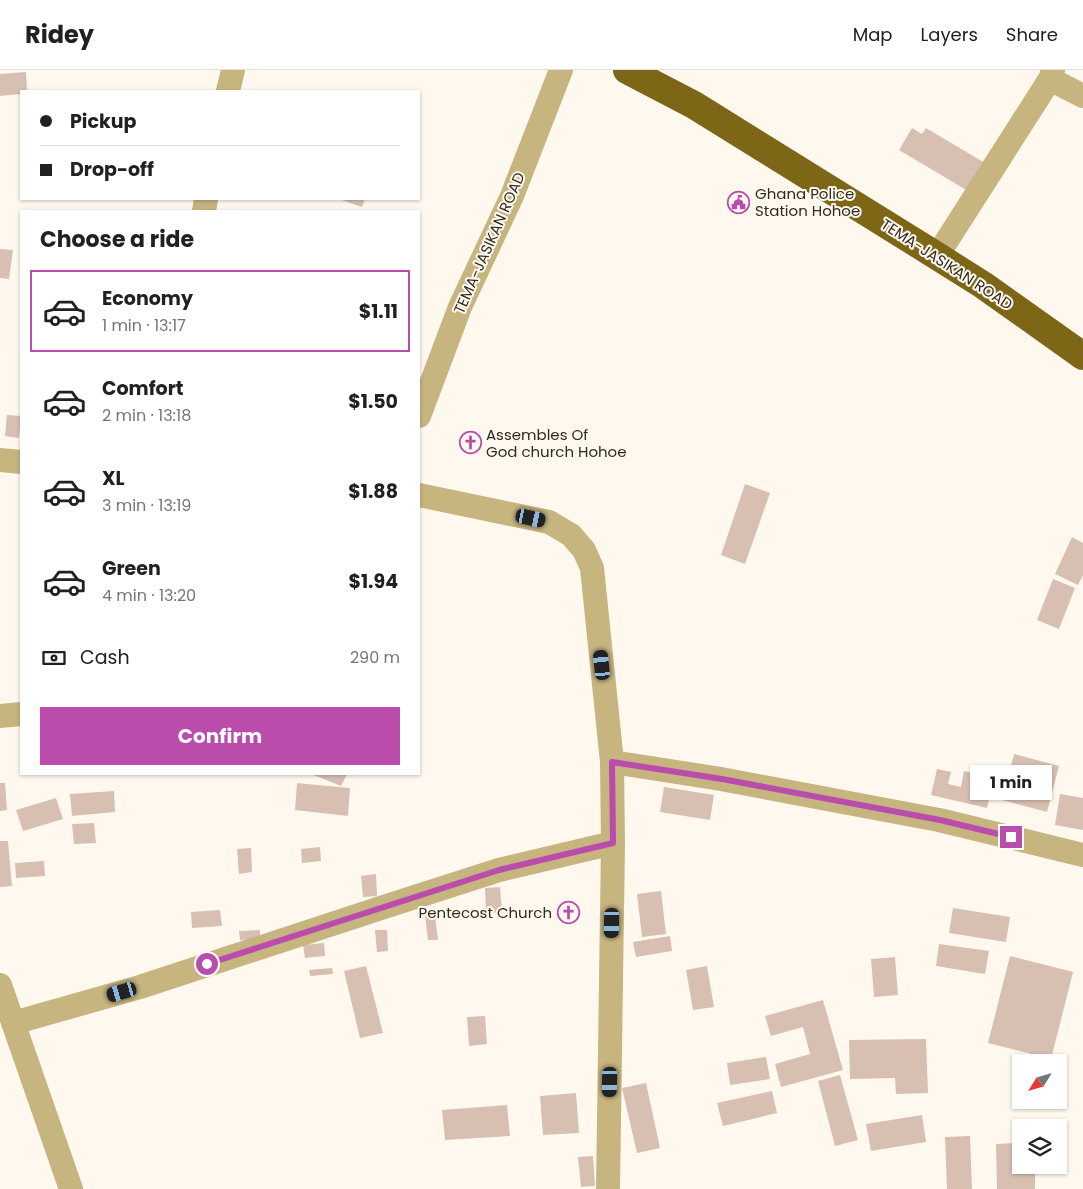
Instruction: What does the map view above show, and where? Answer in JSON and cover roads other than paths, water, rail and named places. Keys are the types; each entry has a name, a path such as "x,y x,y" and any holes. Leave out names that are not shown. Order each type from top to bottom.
{"highway":[{"name":"TEMA-JASIKAN ROAD","path":"627,70 694,105 937,256 983,285 1083,356"}],"street":[{"path":"228,90 233,70"},
{"name":"TEMA-JASIKAN ROAD","path":"420,413 460,306 512,196 561,70"},
{"path":"937,256 1052,75 1083,96"},
{"path":"0,460 20,462"},
{"path":"420,495 549,522 572,535 584,550 592,568 612,762 613,843 608,1189"},
{"path":"0,716 20,714"},
{"path":"612,762 722,779 940,820 1083,855"},
{"path":"14,1023 140,987 499,870 613,843"},
{"path":"0,985 70,1189"}],"place":[{"name":"Ghana Police Station Hohoe","path":"739,202"},
{"name":"Assembles Of God church Hohoe","path":"470,443"},
{"name":"Pentecost Church","path":"568,912"}]}
